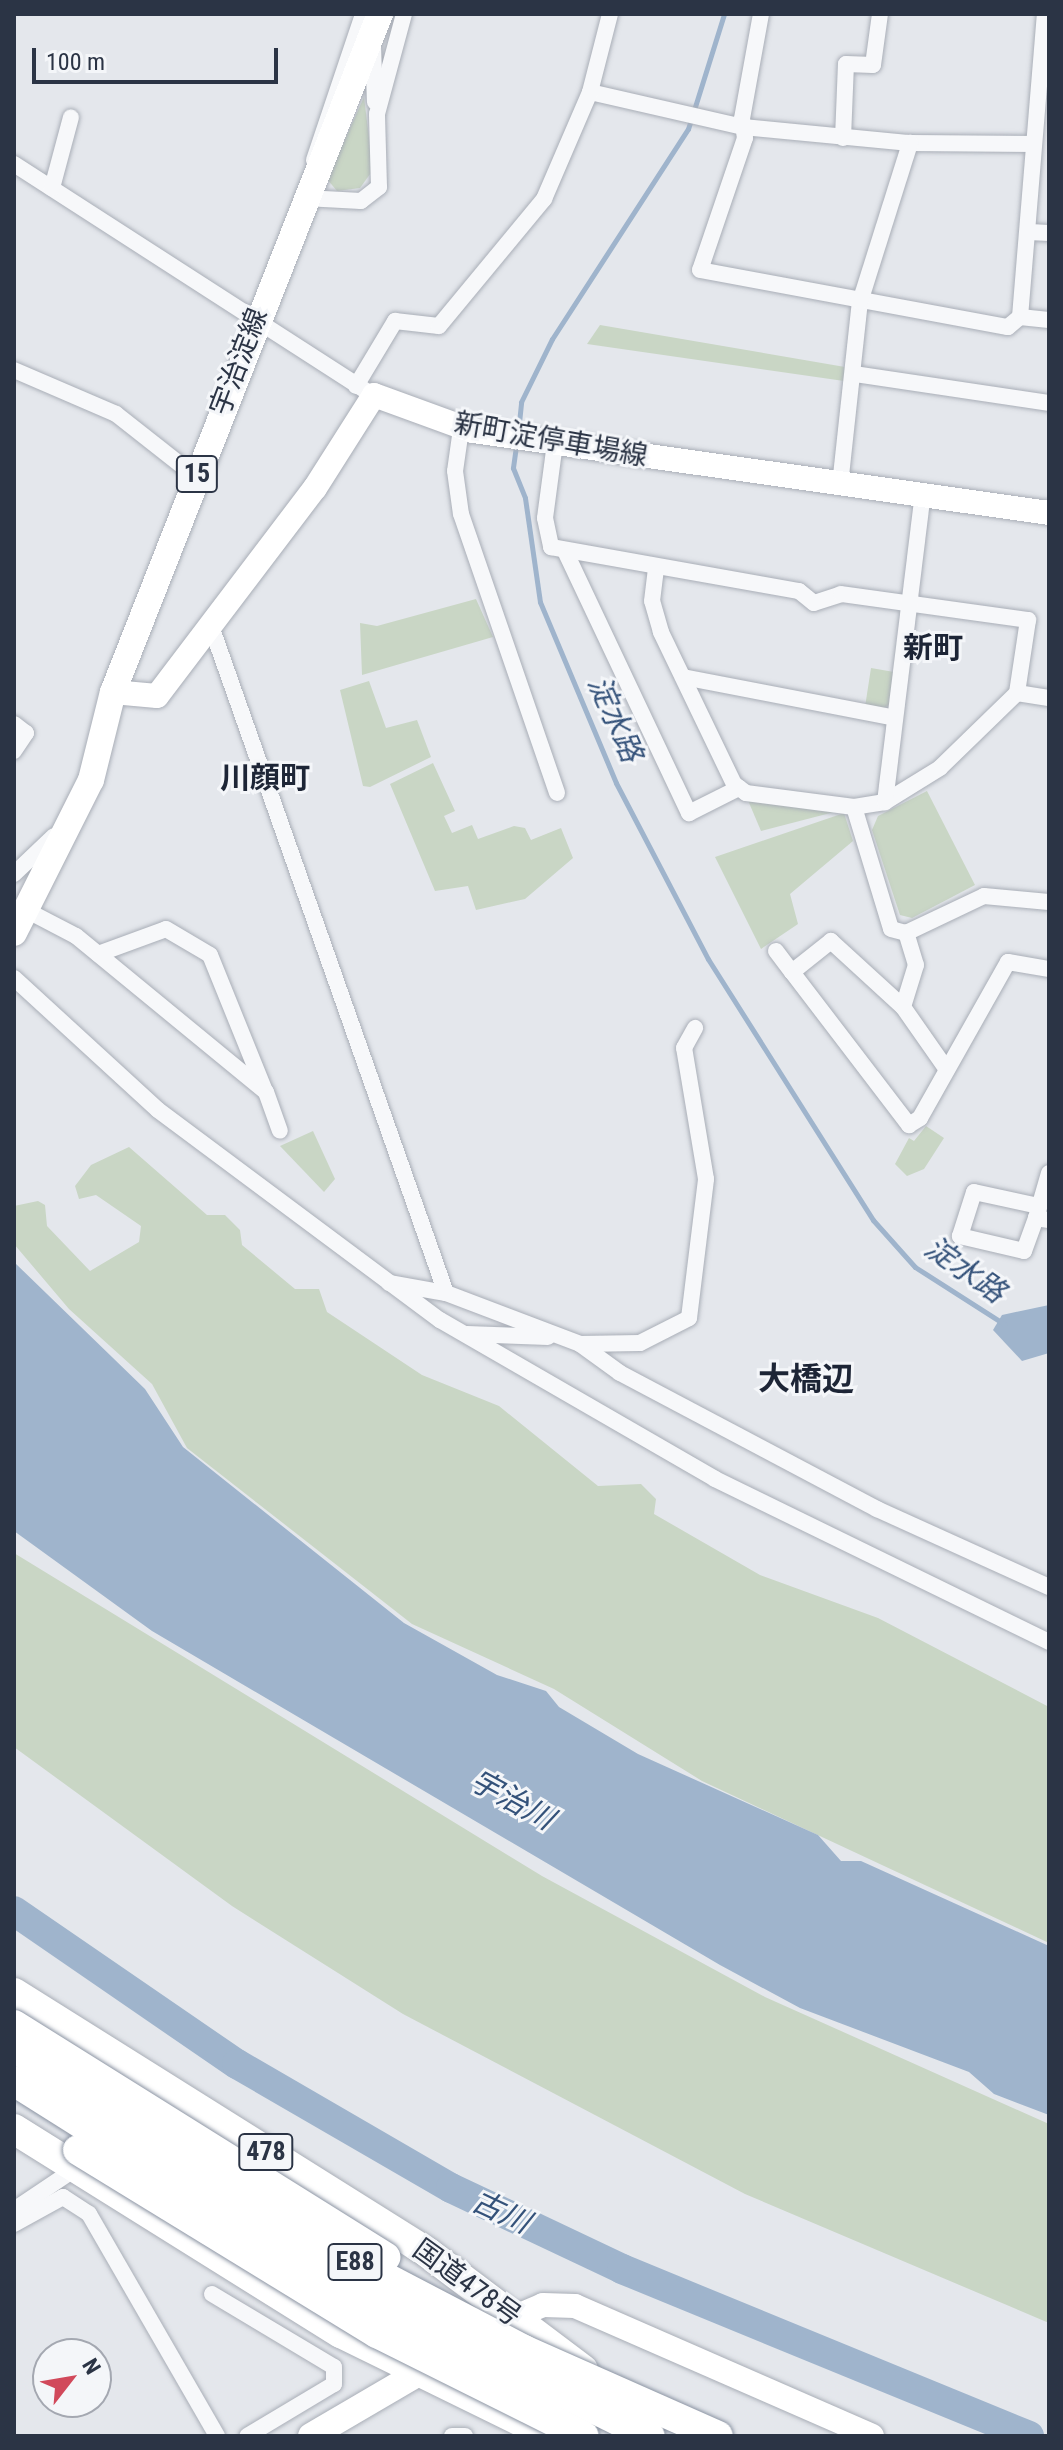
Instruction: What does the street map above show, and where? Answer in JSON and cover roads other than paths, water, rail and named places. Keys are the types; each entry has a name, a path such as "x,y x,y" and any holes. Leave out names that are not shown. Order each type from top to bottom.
{"highway":[{"name":"国道478号","path":"14,1993 428,2253 666,2436"},
{"path":"14,2025 472,2310 524,2350"},
{"name":"E88","path":"14,2047 216,2182 524,2350 718,2436"},
{"name":"E88","path":"14,2081 313,2269 650,2436"},
{"path":"14,2106 364,2325 584,2436"},
{"path":"14,2129 72,2171 416,2374 551,2436"}],"main road":[{"name":"宇治淀線","path":"20,922 78,807 113,692 372,19"},
{"name":"新町淀停車場線","path":"365,390 461,429 1049,513"},
{"path":"113,692 157,696 342,451 365,390"},
{"path":"311,2436 515,2317 543,2305 575,2306 872,2436"}],"street":[{"path":"377,114 404,14"},
{"path":"14,164 257,316 365,390 395,321 439,326 461,307 544,199 590,92 610,14"},
{"path":"761,14 743,127 700,270 1008,327 1020,317 1041,138 1045,14"},
{"path":"843,138 846,64 873,65 880,14"},
{"path":"309,187 361,201 379,187 372,19"},
{"path":"590,92 710,121 843,138 910,143 1041,138"},
{"path":"52,188 71,117"},
{"path":"840,485 855,374 860,302 910,143"},
{"path":"1029,232 1049,233"},
{"path":"1020,317 1049,320"},
{"path":"14,370 116,414 196,477"},
{"path":"855,374 1049,403"},
{"path":"461,429 455,471 461,514 557,793"},
{"path":"551,442 545,518 551,547 566,553 799,591 814,603 841,594 1028,620 1017,693 940,768 885,802 854,807 739,788 689,813 566,553"},
{"path":"885,802 923,494"},
{"path":"656,566 652,601 683,677 739,788"},
{"path":"211,626 446,1293"},
{"path":"683,677 895,718"},
{"path":"1017,693 1049,698"},
{"path":"14,724 26,733 14,751"},
{"path":"14,874 78,807"},
{"path":"854,807 891,929 906,933 984,896 1049,902"},
{"path":"20,922 98,954 266,1092"},
{"path":"98,954 166,929 210,955 280,1131"},
{"path":"903,1007 916,965 906,933"},
{"path":"792,972 831,941 903,1007 945,1067"},
{"path":"776,951 909,1125 1008,962 1049,969"},
{"path":"14,978 158,1110 389,1283 466,1334 715,1479 1049,1642"},
{"path":"580,1344 640,1343 689,1318 706,1179 684,1048 695,1028"},
{"path":"1041,1215 974,1192 960,1236 1024,1251 1041,1215 1049,1173"},
{"path":"389,1283 446,1293 580,1344 620,1373 877,1509 1049,1587"},
{"path":"466,1334 563,1338"},
{"path":"14,2210 72,2171"},
{"path":"14,2224 63,2197 89,2214 217,2436"},
{"path":"212,2294 334,2367 334,2384 247,2436"}],"water":[{"name":"宇治川","path":"14,1262 145,1389 183,1447 404,1623 497,1675 546,1691 559,1707 638,1754 818,1835 841,1861 861,1861 1049,1946 1049,2115 994,2094 969,2072 800,2008 720,1965 152,1631 14,1531"},
{"path":"1049,1305 1049,1353 1022,1361 993,1330 1002,1315"}],"waterway":[{"name":"淀水路","path":"518,432 521,402 552,339 688,129 724,14"},
{"name":"淀水路","path":"516,446 513,468 525,498 540,602 616,783 708,959 873,1220 915,1267 1004,1324"},
{"name":"古川","path":"14,1911 237,2064 451,2188 622,2269 1029,2436"}],"district":[{"name":"新町","path":"933,648"},
{"name":"川顔町","path":"265,778"},
{"name":"大橋辺","path":"806,1379"}]}
